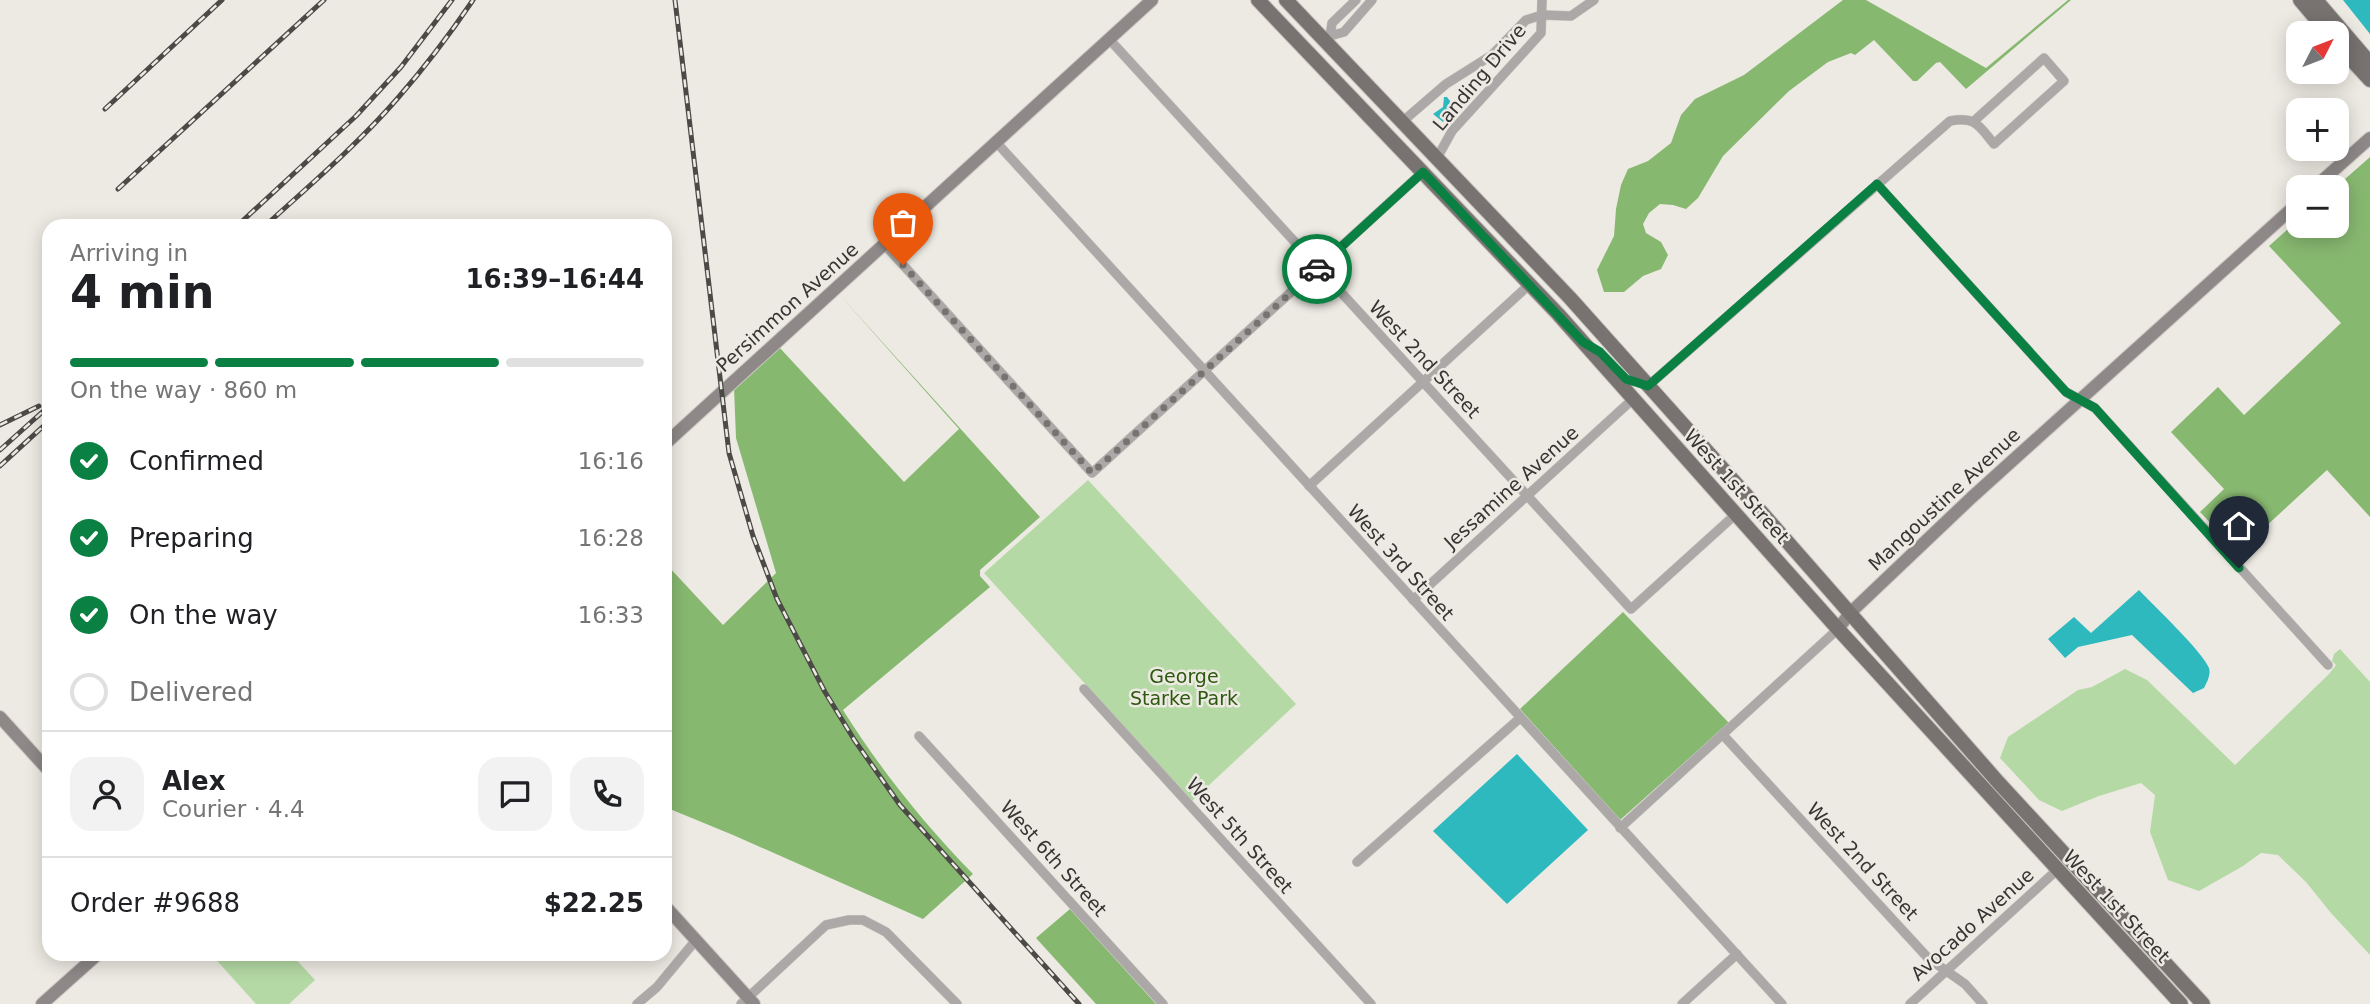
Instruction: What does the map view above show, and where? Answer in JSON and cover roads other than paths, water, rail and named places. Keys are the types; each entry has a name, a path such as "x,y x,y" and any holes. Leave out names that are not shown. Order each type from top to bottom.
{"main road":[{"name":"West 1st Street","path":"1258,0 1530,284 1838,628 2181,1004"},
{"name":"West 1st Street","path":"1286,0 1327,38 1402,122 1570,298 1998,782 2203,1004"},
{"path":"2300,0 2318,21"},
{"path":"2316,0 2370,63"},
{"path":"2349,57 2370,80"},
{"path":"1423,172 1432,171 1439,174 1457,190 1471,194"},
{"path":"1583,342 1600,352 1626,379 1648,386"},
{"path":"1633,399 1650,402 1664,415 1683,424"},
{"path":"2057,870 2075,875 2089,890 2101,893"}],"street":[{"name":"Persimmon Avenue","path":"672,438 1152,0"},
{"path":"1327,38 1332,23 1356,0"},
{"path":"1327,38 1344,32 1372,0"},
{"name":"Landing Drive","path":"1437,158 1452,131 1541,33 1542,0"},
{"name":"Landing Drive","path":"1542,15 1571,16 1594,0"},
{"path":"1402,122 1446,84 1492,55 1527,20 1542,15"},
{"name":"West 2nd Street","path":"1110,39 1630,609 1736,514"},
{"path":"1648,386 1950,121 1965,118 1974,121 1994,144 2064,81 2043,58 1974,121"},
{"path":"2328,175 2370,138"},
{"name":"West 3rd Street","path":"996,142 1782,1004"},
{"path":"884,244 1092,473 1423,172"},
{"path":"1877,184 2066,392 2095,408 2328,665"},
{"name":"Mangoustine Avenue","path":"1620,828 1838,628 1850,613 1971,498 2286,214"},
{"path":"1309,486 1530,284"},
{"name":"Jessamine Avenue","path":"1413,600 1633,399"},
{"name":"West 5th Street","path":"1084,689 1371,1004"},
{"path":"0,717 42,763"},
{"path":"1357,862 1520,718"},
{"name":"West 2nd Street","path":"1723,735 1928,958 1965,984 1983,1004"},
{"name":"West 6th Street","path":"919,736 1164,1004"},
{"name":"Avocado Avenue","path":"1910,1004 2057,870"},
{"path":"672,914 748,1002 826,926 849,920 863,920 886,932 957,1004"},
{"path":"637,1004 657,987 696,940"},
{"path":"1682,1004 1737,954"},
{"path":"42,1004 90,961"}],"water":[{"path":"2343,0 2370,0 2370,34"},
{"path":"1444,97 1447,97 1456,109 1443,122 1433,114 1443,107"},
{"path":"2139,590 2205,661 2209,673 2204,688 2193,693 2132,635 2078,647 2065,658 2048,639 2074,617 2091,633"},
{"path":"1517,754 1588,830 1507,904 1433,831"}],"railway":[{"path":"105,109 222,0"},
{"path":"118,189 324,0"},
{"path":"245,219 356,116 401,67 452,0"},
{"path":"273,219 382,116 427,63 473,0"},
{"path":"675,0 729,453 753,536 777,599 825,692 855,741 900,805 1079,1004"},
{"path":"0,425 39,406"},
{"path":"0,450 42,412"},
{"path":"0,466 42,427"}],"park label":[{"name":"George Starke Park","path":"1184,687"}]}
